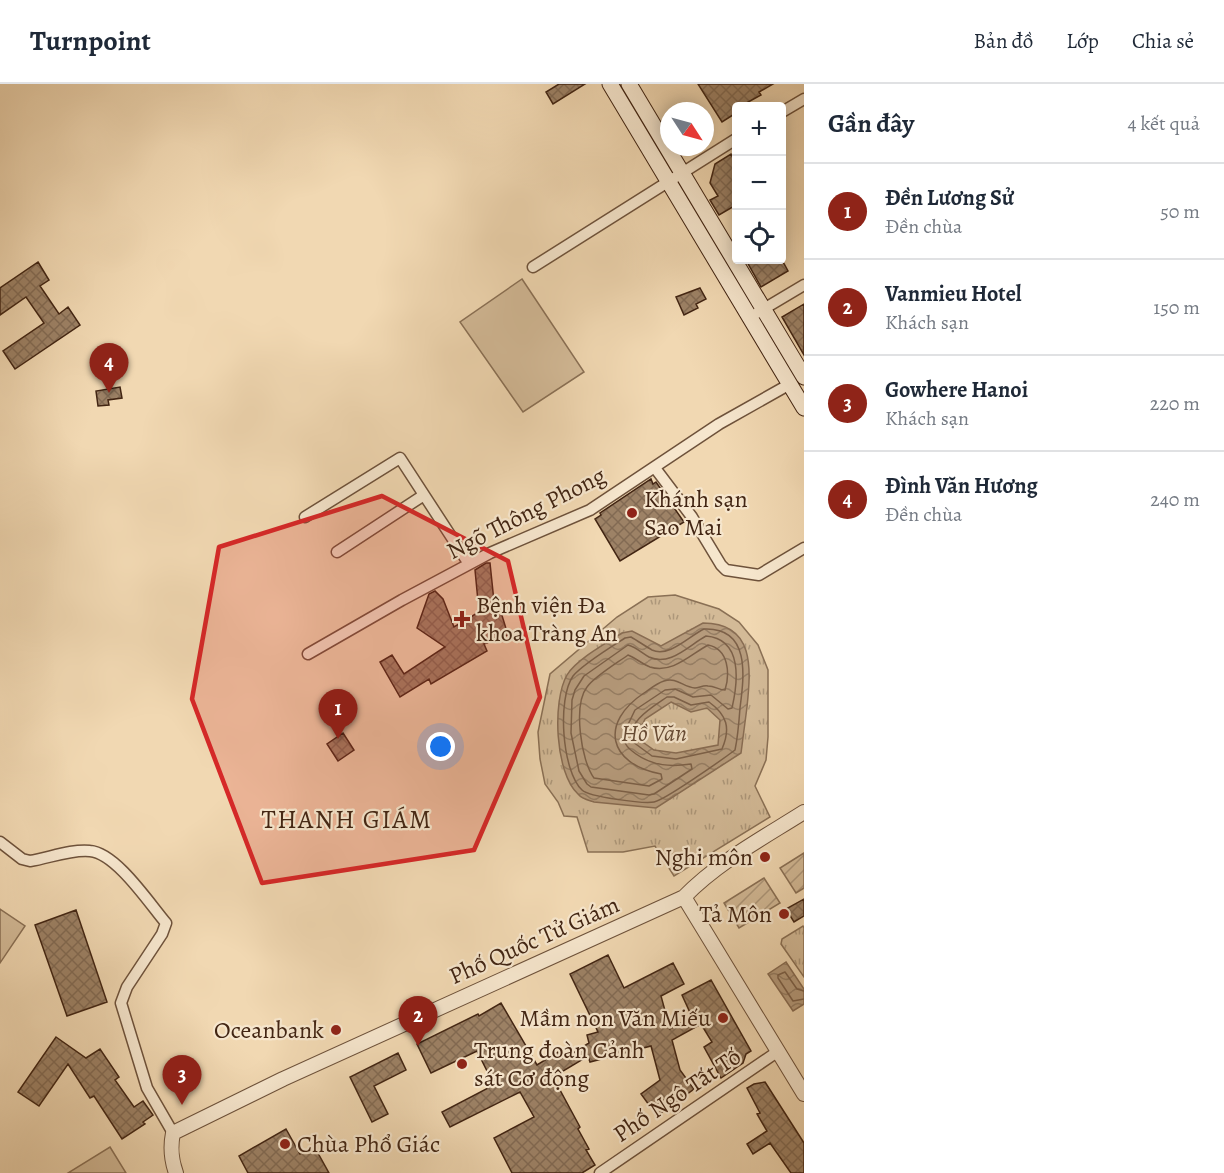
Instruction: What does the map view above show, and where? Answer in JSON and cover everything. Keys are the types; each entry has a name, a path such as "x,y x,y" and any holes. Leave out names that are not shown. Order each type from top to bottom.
{"main road":[{"path":"610,84 804,408"},
{"path":"629,84 804,377"}],"street":[{"path":"786,110 804,99"},
{"path":"533,267 732,141"},
{"path":"750,318 804,285"},
{"name":"Ngõ Thông Phong","path":"308,654 490,553 590,510 719,424 790,384"},
{"path":"305,517 400,458 469,564"},
{"path":"655,468 692,517 726,570 759,575 804,548"},
{"path":"337,552 424,495"},
{"name":"Phố Quốc Tử Giám","path":"173,1133 283,1079 684,897 700,880 804,812"},
{"path":"0,842 22,859 30,861 82,851 93,851 104,856 123,872 166,923 162,934 127,987 121,1003 147,1088 173,1133 170,1146 171,1160 176,1173"},
{"path":"684,897 804,1094"},
{"name":"Phố Ngô Tất Tố","path":"600,1173 777,1052"}],"highlighted area":[{"path":"382,496 508,561 540,697 474,850 262,883 192,699 219,547"}],"green space":[{"path":"522,279 584,372 523,412 460,322"},
{"name":"Hồ Văn","path":"675,595 719,609 739,622 758,645 768,670 768,737 766,760 755,786 770,817 674,876 655,846 623,852 588,852 577,817 564,816 558,802 545,784 538,732 550,674 617,617 648,597"},
{"path":"804,853 804,888 796,893 780,868"},
{"path":"764,878 780,903 739,928 724,903"},
{"path":"0,909 25,926 0,963"},
{"path":"803,926 804,977 781,944 782,939"},
{"path":"110,1147 126,1173 68,1173"}],"water":[{"name":"Hồ Văn","path":"703,623 720,625 732,631 741,640 749,664 749,678 741,753 656,808 594,802 583,798 570,784 560,754 559,702 567,675 584,658 622,633 632,631 661,646","holes":["671,702 691,712 707,708 720,720 718,745 676,753 654,750 637,738 645,719"]},
{"path":"786,962 804,989 804,1004 793,1011 768,974"}],"building":[{"path":"559,84 585,84 553,104 546,92"},
{"path":"698,84 773,84 759,92 761,95 748,102 732,102 732,116 722,122 714,109 714,102 709,102"},
{"path":"731,154 732,207 719,215 710,200 718,196 710,183 715,164"},
{"path":"38,262 49,280 40,286 59,314 68,307 80,325 15,369 3,351 44,323 26,297 0,315 0,288"},
{"path":"748,264 784,264 788,271 761,287"},
{"path":"700,288 706,299 696,304 698,308 684,315 676,297"},
{"path":"804,304 804,355 782,317"},
{"path":"120,387 122,398 108,400 109,405 98,406 96,391"},
{"name":"Khánh sạn Sao Mai","path":"651,479 653,484 656,482 684,522 620,561 595,519 601,515 600,513"},
{"name":"Bệnh viện Đa khoa Tràng An","path":"490,563 495,611 500,609 508,635 484,644 487,651 431,684 429,679 400,697 380,662 392,655 404,674 445,647 417,628 429,594 435,591 443,599 454,627 479,612 475,570"},
{"path":"343,733 354,750 338,761 327,744"},
{"path":"804,899 804,916 794,922 786,909"},
{"path":"76,910 107,1002 67,1016 35,925"},
{"path":"608,955 624,988 673,963 684,984 661,996 670,1029 692,1017 682,995 711,980 751,1051 746,1054 743,1063 721,1078 704,1047 712,1042 701,1024 672,1040 680,1070 694,1089 657,1116 641,1094 660,1080 651,1046 590,1062 588,1056 553,1077 580,1127 578,1129 589,1149 586,1150 595,1165 582,1173 512,1173 494,1138 534,1117 520,1092 450,1127 442,1112 494,1085 477,1051 431,1073 417,1044 478,1014 479,1016 501,1003 537,1065 563,1049 567,1057 589,1043 587,1035 598,1032 570,974"},
{"path":"56,1037 86,1058 100,1049 119,1077 115,1080 134,1107 143,1101 153,1115 143,1122 145,1124 122,1139 94,1096 90,1098 68,1064 39,1106 18,1092"},
{"path":"398,1053 406,1070 374,1086 388,1114 372,1122 350,1077"},
{"path":"765,1082 804,1143 804,1173 791,1173 770,1143 753,1154 747,1144 767,1131 757,1114 760,1113 747,1088"},
{"name":"Chùa Phổ Giác","path":"286,1129 300,1154 314,1146 329,1173 248,1173 239,1156"}],"place":[{"name":"Đình Văn Hương","path":"109,393"},
{"name":"Khánh sạn Sao Mai","path":"632,513"},
{"name":"Bệnh viện Đa khoa Tràng An","path":"462,619"},
{"name":"Đền Lương Sử","path":"338,739"},
{"name":"Nghi môn","path":"765,857"},
{"name":"Tả Môn","path":"784,914"},
{"name":"Mầm non Văn Miếu","path":"723,1018"},
{"name":"Oceanbank","path":"336,1030"},
{"name":"Vanmieu Hotel","path":"418,1046"},
{"name":"Trung đoàn Cảnh sát Cơ động","path":"462,1064"},
{"name":"Gowhere Hanoi","path":"182,1105"},
{"name":"Chùa Phổ Giác","path":"285,1144"}],"district":[{"name":"THANH GIÁM","path":"347,819"}]}
